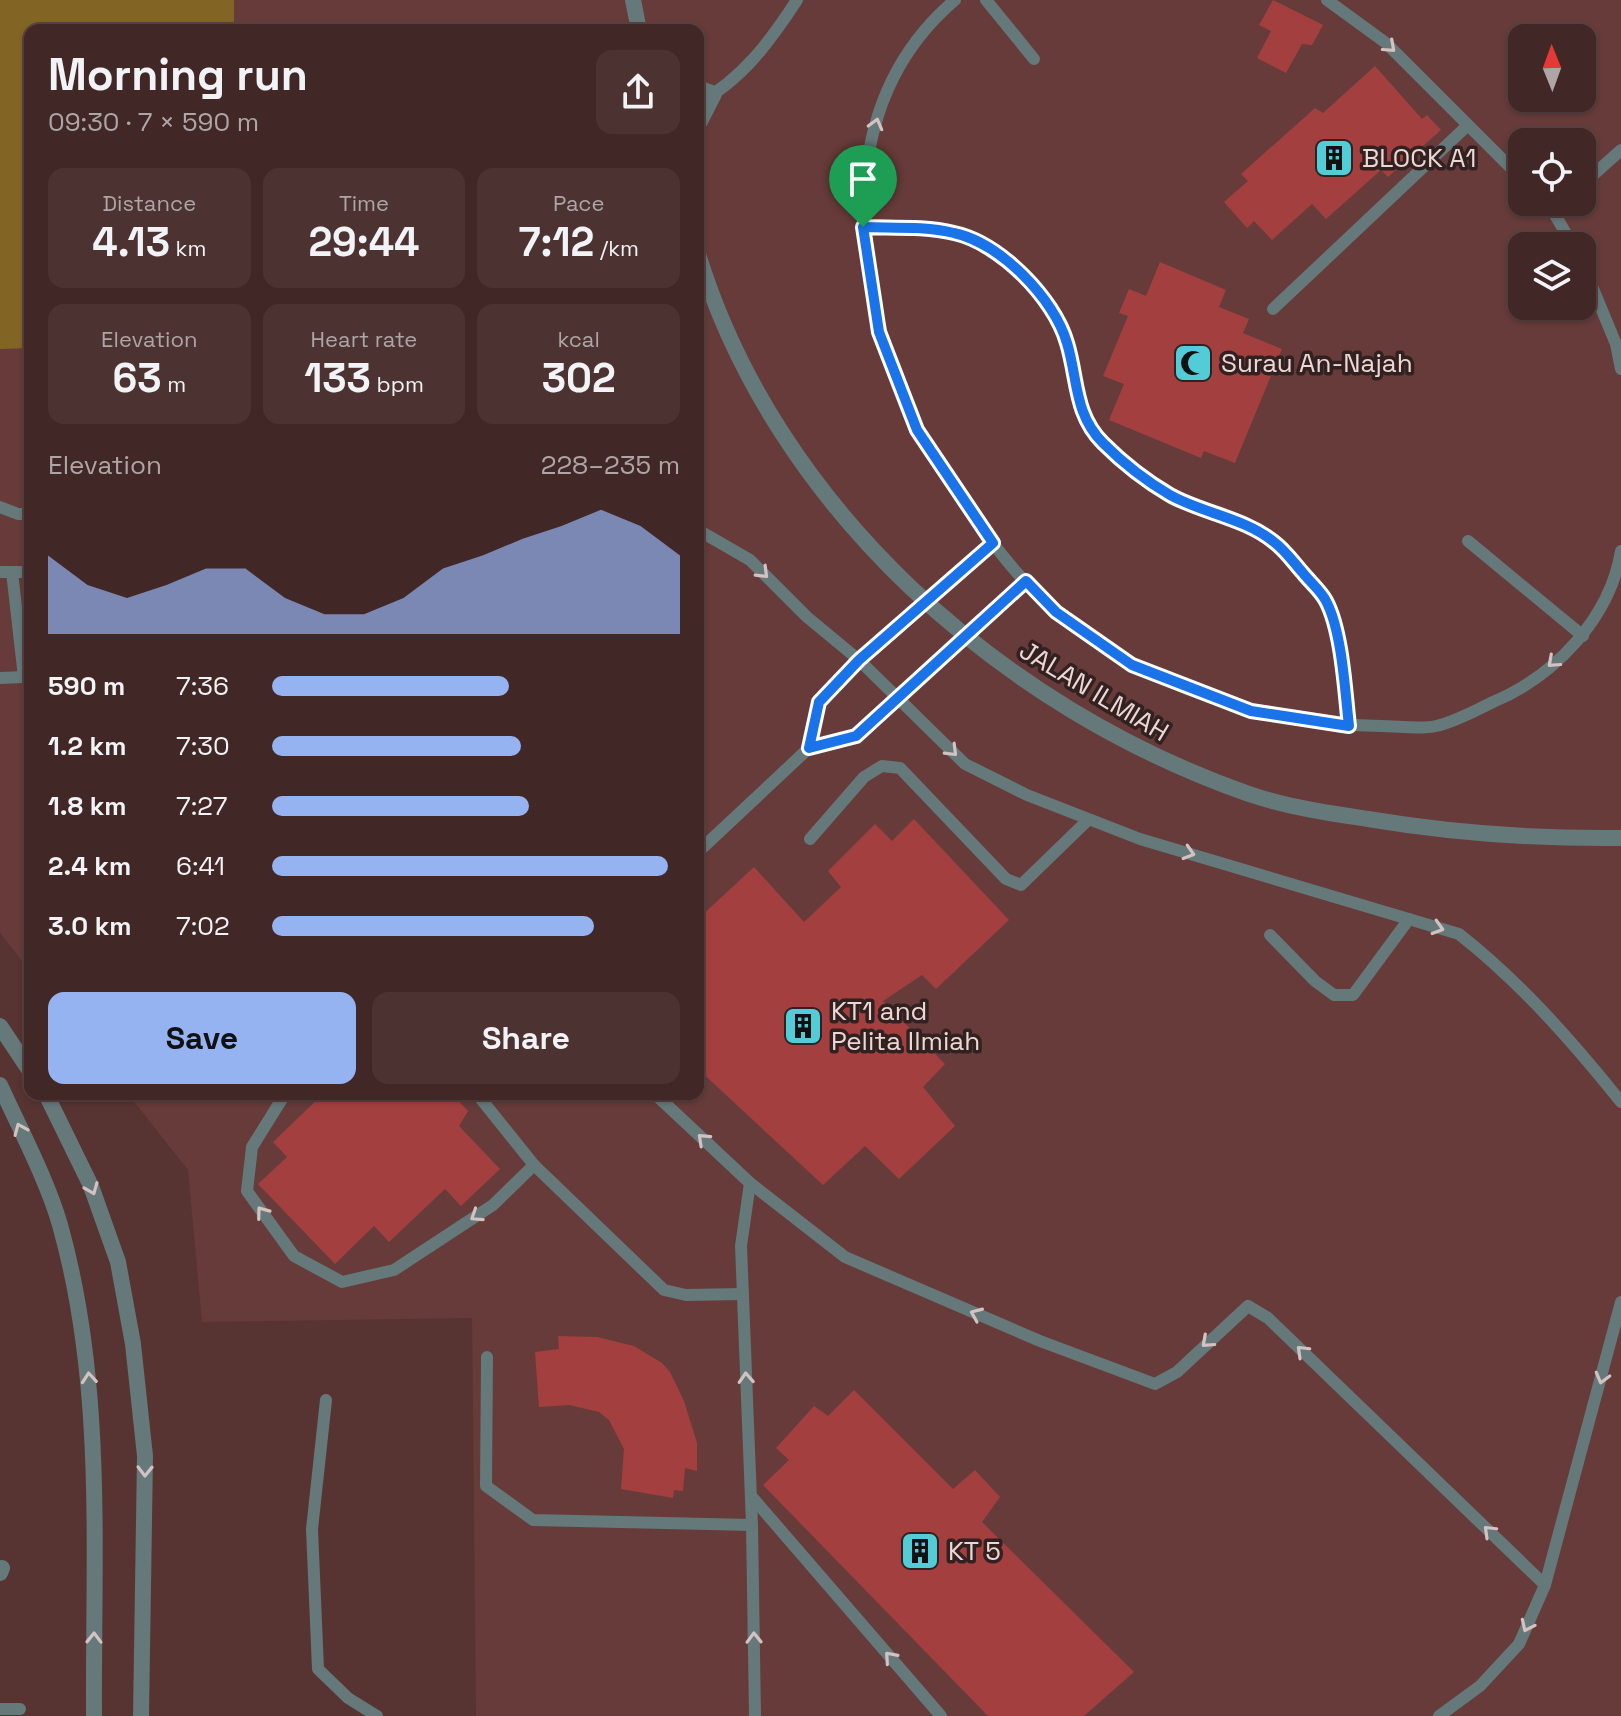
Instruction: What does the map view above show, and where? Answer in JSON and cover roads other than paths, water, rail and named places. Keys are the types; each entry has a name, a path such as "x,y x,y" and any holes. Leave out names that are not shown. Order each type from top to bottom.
{"street":[{"path":"633,0 638,24"},
{"name":"JALAN ILMIAH","path":"704,270 734,347 787,445 832,505 967,637 1017,676 1089,723 1158,759 1252,795 1321,812 1451,832 1621,838"},
{"path":"0,1026 24,1062"},
{"path":"0,1085 59,1223 86,1344 93,1417 94,1716"},
{"path":"49,1100 91,1186 114,1249 133,1344 145,1456 141,1716"},
{"path":"141,1675 151,1716"}],"lane":[{"path":"706,91 770,41 797,0"},
{"path":"955,0 905,52 881,104 864,169 863,227 879,332 917,430 993,543 1056,612 1132,665 1251,711 1349,726 1436,726 1522,690 1583,636 1616,581 1621,551"},
{"path":"986,0 1034,59"},
{"path":"1327,0 1386,43 1508,165"},
{"path":"1273,309 1468,125"},
{"path":"1596,172 1621,150"},
{"path":"863,227 922,228 957,233 997,253 1031,283 1047,302 1067,340 1077,402 1086,422 1101,441 1131,468 1169,495 1244,525 1274,542 1326,601 1341,655 1349,726"},
{"path":"1596,296 1616,344 1621,369"},
{"path":"0,507 24,514"},
{"path":"704,533 750,560 807,617 898,697 965,764 1027,795 1140,839 1459,934 1499,966 1621,1102"},
{"path":"1468,541 1583,636"},
{"path":"809,748 819,702 859,660 993,543"},
{"path":"6,572 24,665"},
{"path":"704,846 809,748 856,736 1026,581"},
{"path":"0,678 24,680"},
{"path":"810,839 864,777 882,766 900,768 1006,879 1021,885 1088,820"},
{"path":"1270,935 1315,981 1334,995 1353,995 1409,919"},
{"path":"281,1100 252,1147 247,1191 294,1256 342,1282 394,1270 493,1205 534,1165"},
{"path":"482,1100 534,1165 664,1290 686,1295 743,1294"},
{"path":"661,1100 750,1183 845,1257 1040,1341 1155,1384 1177,1372 1248,1306 1268,1318 1545,1585"},
{"path":"750,1183 741,1246 752,1497 755,1716"},
{"path":"1439,1716 1480,1686 1519,1644 1545,1585 1621,1302"},
{"path":"487,1357 486,1486 533,1520 752,1525"},
{"path":"326,1400 312,1529 318,1669 348,1698 377,1716"},
{"path":"752,1497 941,1716"},
{"path":"0,1709 20,1709"}],"place":[{"name":"BLOCK A1","path":"1334,158"},
{"name":"Surau An-Najah","path":"1193,363"},
{"name":"KT1 and Pelita Ilmiah","path":"803,1026"},
{"name":"KT 5","path":"920,1551"}]}
